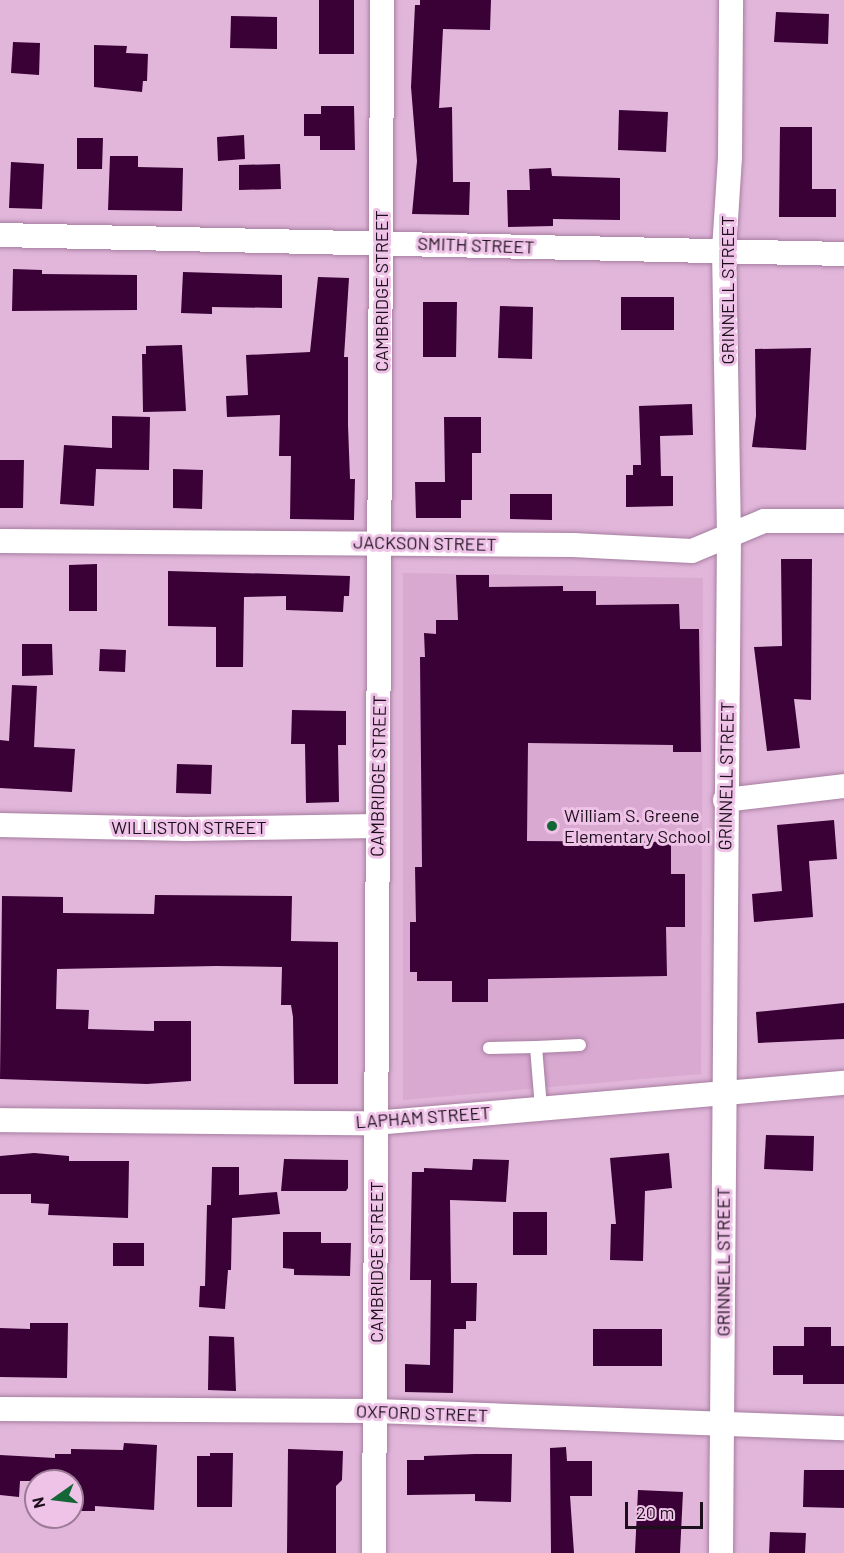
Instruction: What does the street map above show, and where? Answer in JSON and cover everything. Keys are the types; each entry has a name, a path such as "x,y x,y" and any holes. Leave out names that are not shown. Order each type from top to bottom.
{"street":[{"name":"CAMBRIDGE STREET","path":"374,1553 382,0"},
{"name":"GRINNELL STREET","path":"721,1553 725,800 729,536 724,250 730,157 730,0"},
{"name":"SMITH STREET","path":"0,235 380,242 620,251 724,250 844,254"},
{"name":"JACKSON STREET","path":"0,541 381,542 692,551 764,521 844,521"},
{"path":"725,800 844,786"},
{"name":"WILLISTON STREET","path":"0,825 186,829 377,826"},
{"name":"LAPHAM STREET","path":"0,1120 375,1123 844,1083"},
{"name":"OXFORD STREET","path":"0,1409 376,1411 844,1428"}],"lane":[{"path":"489,1048 580,1045"},
{"path":"536,1047 541,1108"}],"shaded area":[{"name":"William S. Greene Elementary School","path":"403,573 703,578 701,1074 403,1100"}],"building":[{"path":"319,0 354,0 354,54 319,54"},
{"path":"420,0 491,0 490,30 443,29 439,108 452,107 453,182 470,182 469,215 412,214 417,161 411,87 415,5 420,5"},
{"path":"776,12 829,14 828,44 774,42"},
{"path":"231,16 277,17 277,49 230,48"},
{"path":"13,42 40,43 39,75 11,73"},
{"path":"94,45 127,46 126,53 148,54 147,81 143,81 142,92 94,87"},
{"path":"321,106 354,106 355,150 320,150 320,136 304,136 304,114 321,114"},
{"path":"619,110 668,112 666,152 618,150"},
{"path":"780,127 812,127 812,189 836,189 836,217 779,217"},
{"path":"244,135 245,159 218,161 217,137"},
{"path":"77,138 103,138 102,169 77,169"},
{"path":"110,156 138,156 138,167 183,168 182,211 108,210"},
{"path":"11,162 44,164 42,209 9,208"},
{"path":"280,164 281,189 239,190 239,165"},
{"path":"551,168 552,176 620,178 620,220 553,219 553,226 508,227 507,190 530,190 529,169"},
{"path":"13,269 42,270 42,274 137,275 137,310 12,311"},
{"path":"183,272 282,275 282,308 212,307 212,314 181,313"},
{"path":"318,277 349,278 344,357 348,357 350,479 355,479 354,520 290,519 291,456 279,456 280,415 227,417 226,396 248,395 246,355 310,352"},
{"path":"621,297 674,297 674,330 621,330"},
{"path":"423,302 457,302 456,357 423,357"},
{"path":"500,306 533,307 532,359 498,358"},
{"path":"182,345 186,411 143,412 142,354 146,354 146,346"},
{"path":"811,348 806,450 752,447 756,416 755,349"},
{"path":"692,404 693,435 660,436 661,476 673,476 673,506 626,507 626,475 633,475 633,465 641,465 639,406"},
{"path":"112,416 150,417 149,470 96,469 94,506 60,504 64,445 112,448"},
{"path":"444,417 481,417 481,453 472,453 472,500 461,500 461,518 416,518 415,482 445,482"},
{"path":"0,460 24,460 23,508 0,508"},
{"path":"173,469 203,470 202,509 173,508"},
{"path":"510,494 552,494 552,520 510,519"},
{"path":"781,559 812,559 811,700 794,699 800,748 767,751 754,647 782,646"},
{"path":"97,564 97,611 69,611 69,565"},
{"path":"168,571 350,576 349,596 344,596 343,612 286,610 286,596 244,597 243,667 216,667 216,627 168,626"},
{"path":"456,575 489,575 489,587 563,586 563,591 596,591 596,605 679,604 680,629 699,629 701,752 673,752 673,745 528,743 527,841 671,842 671,874 685,874 685,927 666,927 667,976 488,979 488,1002 452,1002 452,981 417,981 417,972 410,972 410,922 416,922 415,867 422,867 420,657 425,657 424,633 436,634 436,620 458,620"},
{"path":"22,644 52,644 53,675 22,676"},
{"path":"100,649 126,650 125,672 99,671"},
{"path":"12,685 37,686 34,747 75,749 72,792 0,788 0,740 9,741"},
{"path":"292,710 346,711 346,745 338,745 339,802 306,803 305,744 291,744"},
{"path":"177,764 212,765 211,794 176,793"},
{"path":"834,820 837,859 809,861 813,917 754,922 752,894 782,891 777,825"},
{"path":"155,895 292,896 291,941 338,942 338,1084 294,1084 293,1017 291,1005 281,1005 282,967 216,966 57,969 56,1009 89,1010 88,1029 154,1031 154,1021 191,1021 191,1081 147,1084 0,1079 2,896 63,897 63,913 154,914"},
{"path":"844,1003 844,1039 758,1043 756,1012"},
{"path":"766,1135 814,1136 813,1171 764,1169"},
{"path":"34,1153 69,1156 69,1161 129,1161 128,1218 48,1215 49,1204 31,1203 31,1194 0,1194 0,1156"},
{"path":"669,1153 672,1188 645,1191 643,1261 610,1260 611,1224 616,1224 610,1158"},
{"path":"284,1159 348,1160 348,1188 346,1191 281,1191"},
{"path":"473,1159 509,1160 506,1202 450,1200 451,1283 477,1283 476,1321 466,1321 466,1329 454,1329 453,1393 405,1392 405,1364 430,1365 431,1280 410,1280 412,1172 424,1172 424,1168 472,1170"},
{"path":"212,1167 239,1167 239,1195 277,1192 280,1214 232,1218 231,1270 228,1270 225,1309 199,1307 200,1286 205,1286 207,1205 211,1205"},
{"path":"513,1212 547,1212 547,1255 513,1255"},
{"path":"283,1232 321,1232 321,1243 351,1243 350,1276 294,1275 294,1269 283,1268"},
{"path":"113,1243 144,1243 144,1266 113,1266"},
{"path":"30,1323 68,1323 67,1378 0,1377 0,1328 30,1329"},
{"path":"804,1327 831,1327 831,1346 844,1346 844,1384 803,1384 803,1375 773,1375 773,1346 804,1346"},
{"path":"593,1329 662,1329 662,1366 593,1366"},
{"path":"209,1336 234,1337 236,1391 208,1390"},
{"path":"124,1443 157,1445 154,1510 95,1506 95,1511 84,1511 84,1469 24,1469 24,1481 20,1481 19,1497 0,1495 0,1455 55,1458 55,1454 71,1454 71,1449 123,1450"},
{"path":"566,1447 567,1461 592,1461 592,1496 570,1496 574,1553 551,1553 550,1448"},
{"path":"288,1449 343,1451 342,1480 336,1486 336,1553 287,1553"},
{"path":"210,1453 233,1453 232,1507 197,1507 197,1456 210,1456"},
{"path":"512,1454 511,1502 475,1501 475,1494 407,1495 407,1460 424,1460 424,1456"},
{"path":"804,1470 844,1470 844,1508 803,1507"},
{"path":"638,1490 683,1492 680,1553 635,1553"},
{"path":"770,1532 806,1533 805,1553 769,1553"}],"place":[{"name":"William S. Greene Elementary School","path":"552,826"}]}
